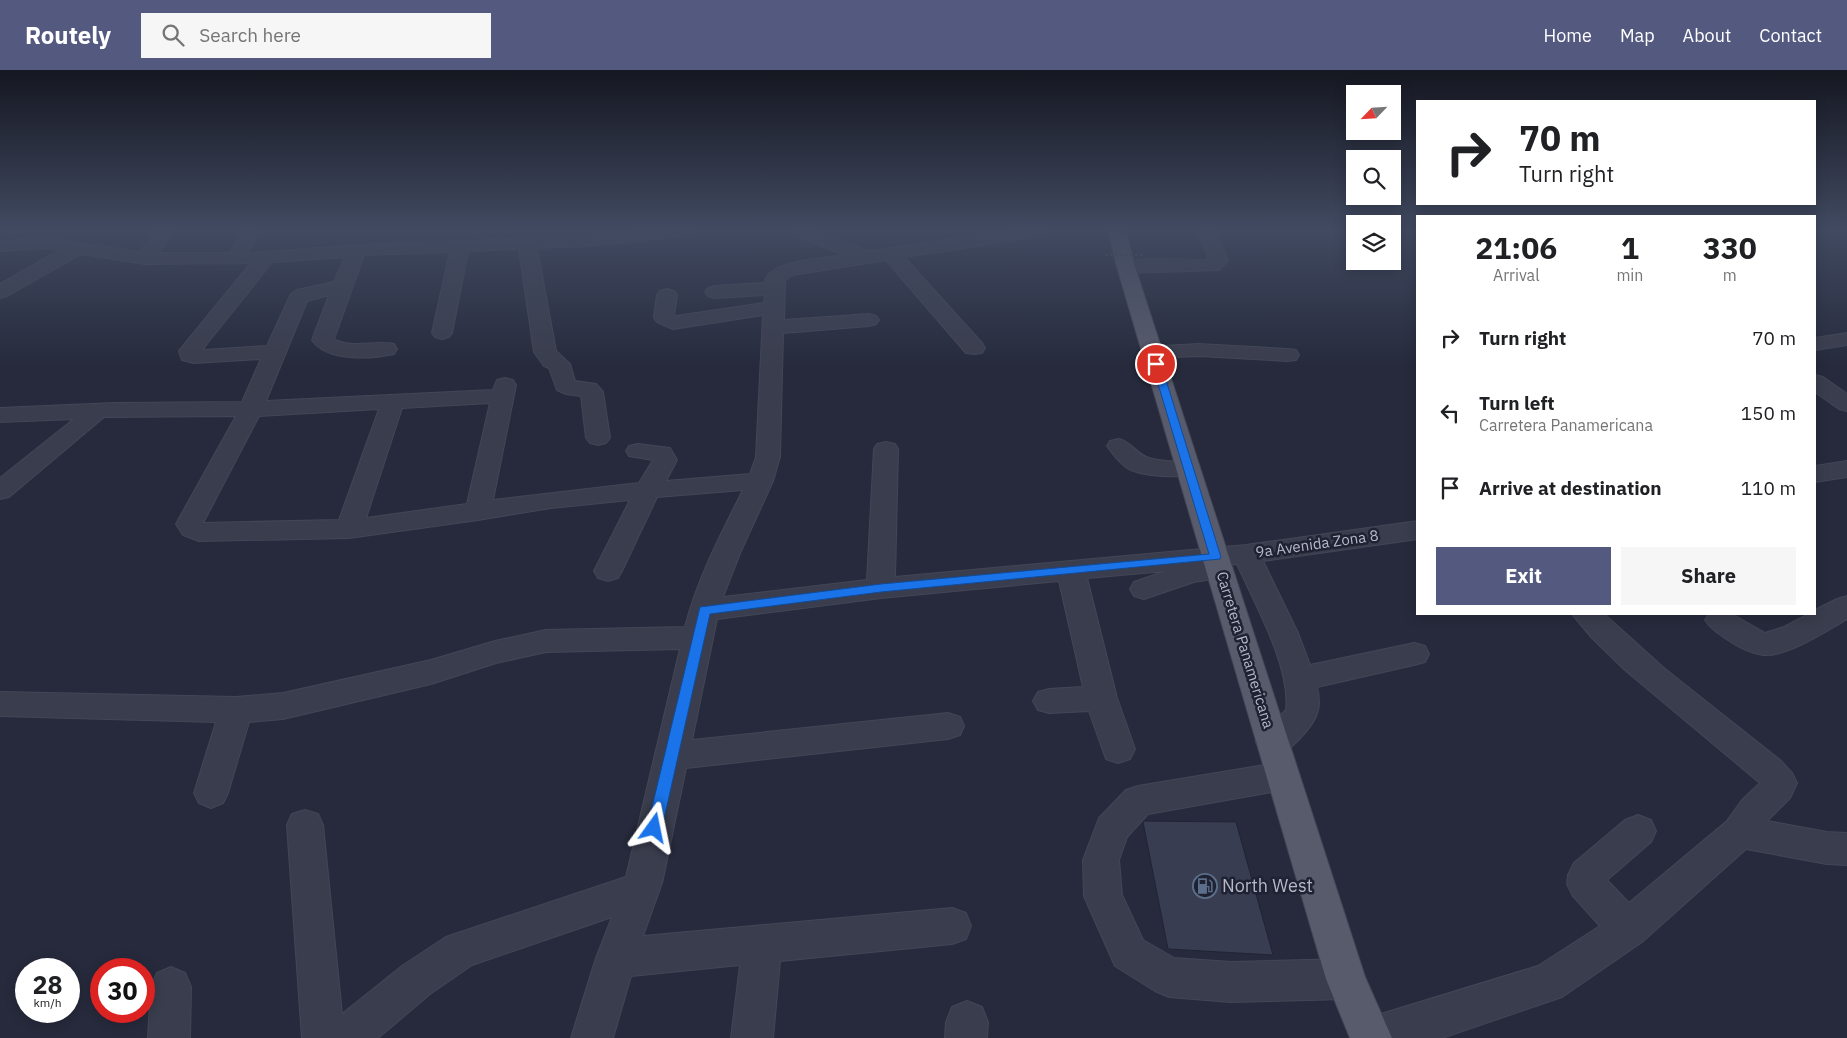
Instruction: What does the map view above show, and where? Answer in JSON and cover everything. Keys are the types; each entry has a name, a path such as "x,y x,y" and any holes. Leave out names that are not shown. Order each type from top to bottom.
{"main road":[{"name":"Carretera Panamericana","path":"1130,276 1346,979 1371,1038"}],"street":[{"path":"0,292 28,276"},
{"path":"251,276 190,351 190,355 194,358 276,352"},
{"path":"349,276 342,286 323,340 326,345 336,349 386,349"},
{"path":"442,333 454,276"},
{"path":"526,276 545,352 558,364 565,385 568,388 588,388 592,392 598,438"},
{"path":"592,1038 616,958 640,890 700,624 727,551 760,481 768,457 771,434 775,278 778,276"},
{"path":"901,276 974,348"},
{"path":"342,286 300,296 251,409 189,524 192,529 199,532 349,529 478,512 551,500 760,481"},
{"path":"715,292 774,308 869,320"},
{"path":"667,295 664,318 673,323 774,308"},
{"path":"1816,344 1847,339"},
{"path":"1152,352 1198,350 1288,355"},
{"path":"1816,383 1847,404"},
{"path":"0,415 98,411 251,409 394,402 503,391 478,512"},
{"path":"349,529 394,402"},
{"path":"0,491 98,411"},
{"path":"1119,446 1138,464 1156,468 1188,468"},
{"path":"881,588 886,449"},
{"path":"608,571 665,460 661,453 638,451"},
{"path":"1816,474 1847,469"},
{"name":"9a Avenida Zona 8","path":"1218,564 1246,554 1416,530"},
{"path":"1246,554 1284,632 1303,693 1303,710 1295,722 1278,759 1138,802 1112,829 1101,860 1103,896 1129,953 1169,976 1231,982 1346,979"},
{"path":"0,704 236,710 283,706 431,672 496,652 546,641 700,624 881,588 1071,571 1218,564"},
{"path":"1144,589 1218,564"},
{"path":"1071,571 1101,698 1118,749"},
{"path":"1720,620 1754,641 1766,644 1784,639 1847,606"},
{"path":"1371,1038 1548,983 1628,930 1740,832 1754,811 1778,788 1780,783 1773,773 1726,737 1611,640 1588,615"},
{"path":"1299,679 1414,654"},
{"path":"1049,701 1101,698"},
{"path":"211,793 236,710"},
{"path":"670,756 948,726"},
{"path":"305,825 323,1038"},
{"path":"1628,930 1586,884 1585,880 1587,875 1638,831"},
{"path":"1740,832 1827,848 1847,849"},
{"path":"345,1038 416,980 460,950 640,890"},
{"path":"616,958 952,926"},
{"path":"752,1038 762,944"},
{"path":"169,1038 170,987"}],"building":[{"name":"North West","path":"1144,821 1236,822 1273,955 1168,949"}],"place":[{"name":"North West","path":"1205,886"}],"route":[{"path":"654,828 704,610 881,588 1216,557 1156,364"}]}
